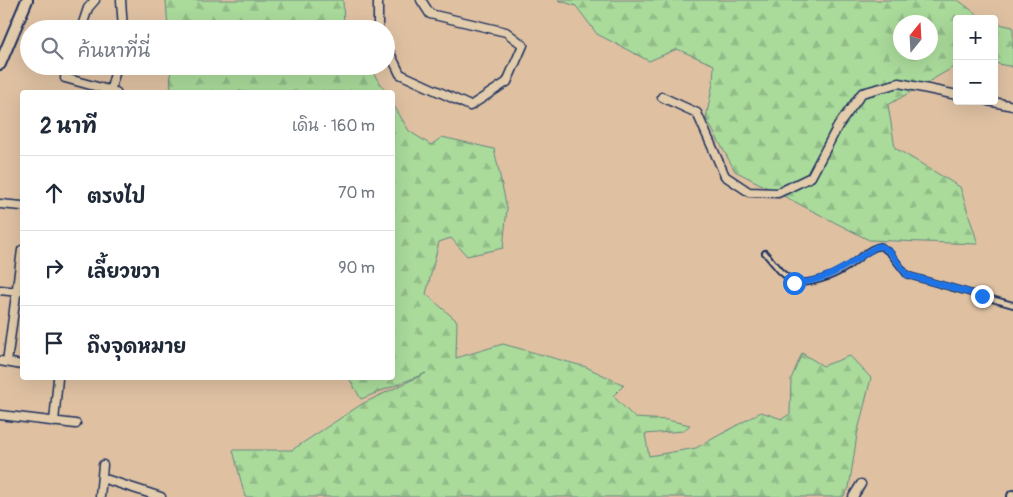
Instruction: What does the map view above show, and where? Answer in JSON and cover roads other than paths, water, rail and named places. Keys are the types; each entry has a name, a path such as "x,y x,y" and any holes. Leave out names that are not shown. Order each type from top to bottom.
{"street":[{"path":"0,64 27,0"},
{"path":"84,20 88,8 95,0"},
{"path":"121,0 122,20"},
{"path":"378,0 378,20"},
{"path":"395,64 400,74 470,106 507,82 523,45 506,32 430,14 421,0"},
{"path":"66,75 65,78 104,90"},
{"path":"111,90 115,75"},
{"path":"662,97 697,113 725,176 749,192 778,193 811,177 838,126 862,93 900,83 953,94"},
{"path":"998,103 1013,106"},
{"path":"0,204 20,206"},
{"path":"20,271 18,292 4,362 20,365"},
{"path":"0,290 18,292"},
{"path":"54,422 58,380"},
{"path":"0,415 76,424"},
{"path":"100,497 103,465"},
{"path":"102,478 161,497"},
{"path":"853,497 861,484"}],"lane":[{"path":"765,253 780,271 794,283 808,283 844,269 868,251 881,246 890,252 907,275 1013,305"}]}
